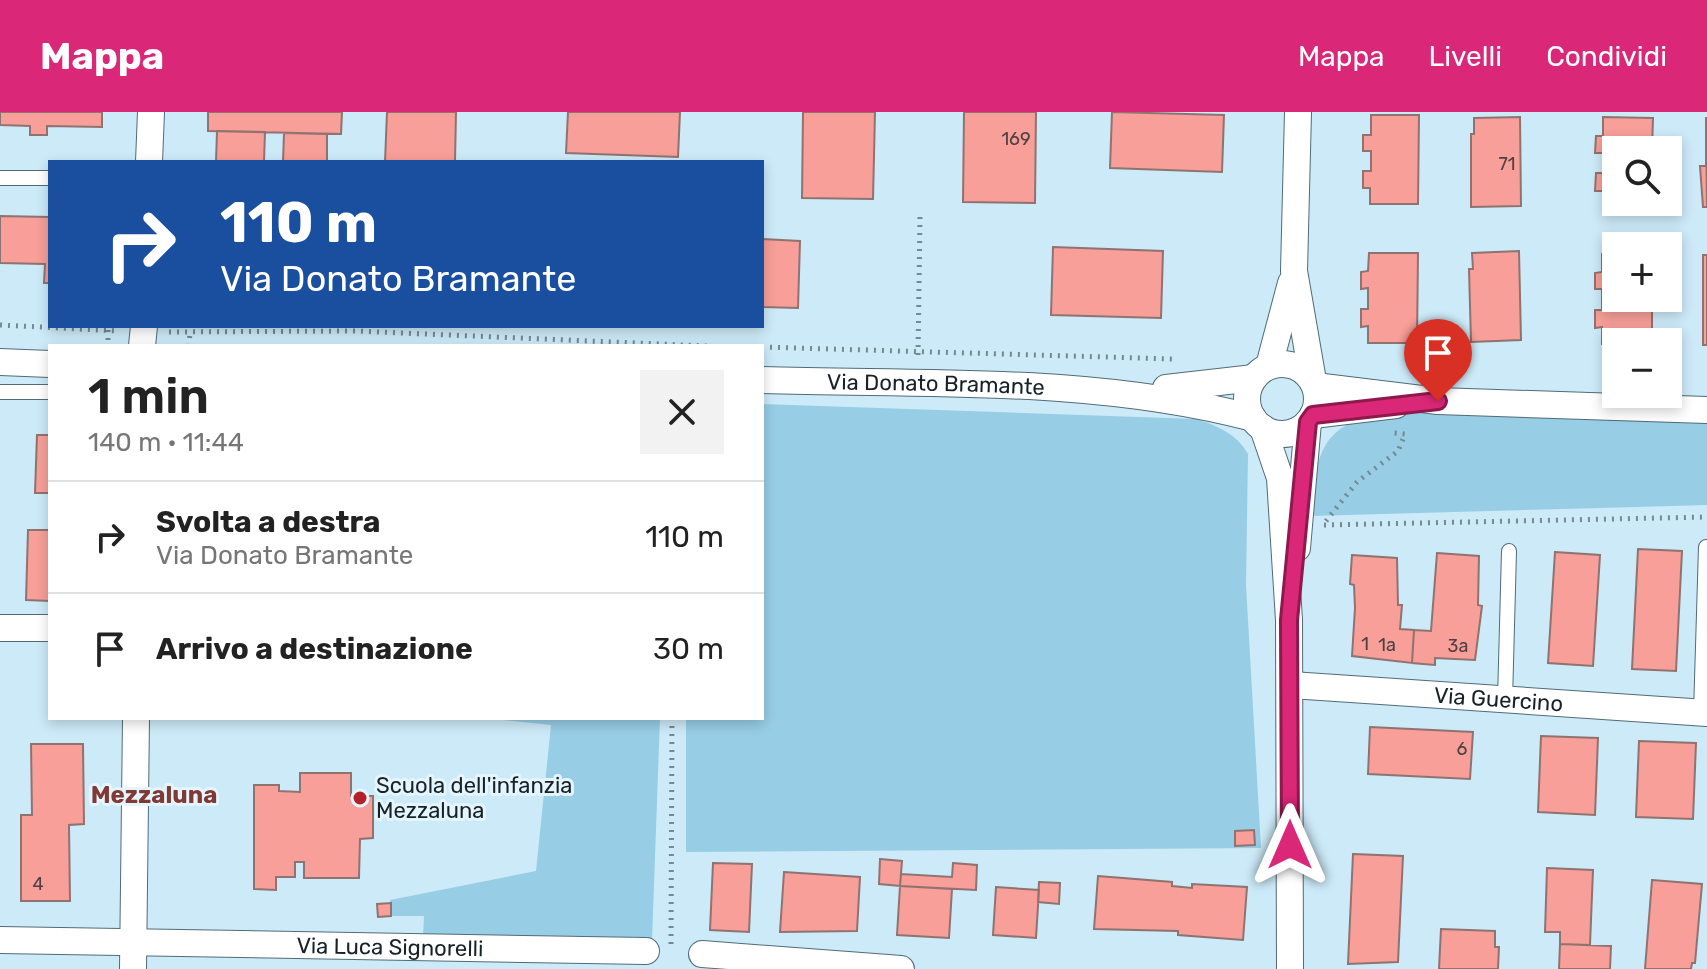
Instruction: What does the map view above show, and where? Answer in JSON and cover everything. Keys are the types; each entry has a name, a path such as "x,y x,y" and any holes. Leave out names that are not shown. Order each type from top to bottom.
{"street":[{"path":"149,160 151,112"},
{"path":"1289,620 1311,525 1310,418 1316,406 1294,271 1298,112"},
{"path":"1290,969 1291,685 1280,478 1247,398 1262,372 1294,271"},
{"path":"0,362 48,364"},
{"path":"1262,372 1294,366 1314,384 1438,401 1707,410"},
{"name":"Via Donato Bramante","path":"1111,392 1192,387 1262,372"},
{"name":"Via Donato Bramante","path":"764,380 1111,392 1192,402 1258,423"},
{"path":"1258,423 1287,433 1310,418 1438,401"},
{"path":"0,628 48,628"},
{"name":"Via Guercino","path":"1291,685 1704,713"},
{"path":"133,956 136,720"},
{"name":"Via Luca Signorelli","path":"0,940 133,956 659,952"},
{"path":"702,954 901,969"}],"lane":[{"path":"0,178 48,178"},
{"path":"0,392 48,392"},
{"path":"1704,713 1706,547"},
{"path":"1505,700 1509,551"}],"path":[{"path":"917,384 920,217"},
{"path":"0,325 48,327"},
{"path":"65,328 143,334 355,331 627,344"},
{"path":"108,330 108,344"},
{"path":"189,344 190,332"},
{"path":"764,347 1176,359"},
{"path":"1311,525 1357,482 1398,451 1405,434 1390,432"},
{"path":"1311,525 1707,517"},
{"path":"659,952 672,720"}],"shaded area":[{"path":"764,404 1196,419 1233,436 1248,454 1246,585 1261,848 686,852 686,720 764,720"},
{"path":"1387,411 1707,423 1707,505 1311,516 1319,459 1325,446 1334,434 1347,425"},
{"path":"504,720 660,720 652,940 423,937 424,916 391,916 390,900 536,871 551,725"}],"building":[{"path":"0,112 102,112 102,127 47,126 47,135 30,135 30,126 0,125"},
{"path":"208,112 342,112 341,134 208,131"},
{"path":"387,112 456,112 455,160 385,160"},
{"path":"568,112 680,112 678,157 566,153"},
{"path":"803,112 875,112 873,199 802,198"},
{"path":"964,112 1036,112 1035,203 963,202"},
{"path":"1112,112 1224,115 1222,172 1110,168"},
{"path":"1371,115 1419,115 1418,204 1370,204 1370,188 1363,188 1363,171 1371,171 1371,151 1363,151 1363,135 1371,135"},
{"path":"1520,117 1521,206 1471,207 1471,134 1474,134 1474,118"},
{"path":"1603,117 1653,118 1652,136 1603,136"},
{"path":"1706,117 1707,207 1703,207 1700,166 1706,166"},
{"path":"217,131 265,132 264,160 216,160"},
{"path":"284,133 327,134 327,160 283,160"},
{"path":"1596,136 1602,136 1602,153 1595,153"},
{"path":"1596,173 1602,173 1602,191 1595,191"},
{"path":"0,216 48,217 48,283 44,283 45,264 0,263"},
{"path":"764,239 800,241 798,308 764,307"},
{"path":"1053,247 1163,251 1161,318 1051,315"},
{"path":"1519,251 1521,340 1471,342 1469,269 1473,269 1472,253"},
{"path":"1369,253 1418,253 1417,343 1368,343 1368,326 1361,327 1361,309 1368,309 1368,288 1361,289 1361,272 1368,271"},
{"path":"1703,255 1707,255 1707,345 1703,345"},
{"path":"1602,272 1602,289 1595,289 1595,273"},
{"path":"1595,310 1652,312 1652,328 1595,328"},
{"path":"37,435 48,435 48,493 35,493"},
{"path":"28,530 48,530 48,601 26,600"},
{"path":"1638,549 1682,551 1676,671 1632,669"},
{"path":"1555,552 1600,555 1593,666 1548,663"},
{"path":"1437,553 1479,556 1478,605 1482,606 1475,660 1435,658 1435,665 1412,663 1414,630 1431,631"},
{"path":"1352,555 1397,558 1398,605 1402,605 1400,629 1414,630 1412,663 1352,656 1355,608 1354,585 1350,584"},
{"path":"1370,727 1473,732 1470,779 1368,774"},
{"path":"1541,736 1598,738 1595,815 1538,812"},
{"path":"1639,741 1696,743 1693,819 1636,817"},
{"path":"31,744 83,744 84,824 69,825 70,901 21,901 21,815 32,815"},
{"path":"300,773 351,773 351,796 373,796 373,838 360,839 359,878 304,878 304,862 295,862 295,877 276,877 276,890 254,889 254,785 279,785 279,791 300,792"},
{"path":"1254,830 1255,845 1235,846 1235,831"},
{"path":"1353,854 1403,856 1398,962 1348,964"},
{"path":"880,859 902,861 900,886 879,884"},
{"path":"713,863 752,864 749,932 710,930"},
{"path":"953,863 977,865 976,890 900,886 901,874 952,877"},
{"path":"1547,868 1593,870 1590,945 1560,944 1560,932 1545,932"},
{"path":"784,872 860,877 857,931 780,932"},
{"path":"1098,876 1172,882 1172,886 1192,888 1192,884 1247,887 1243,940 1178,935 1178,931 1094,929"},
{"path":"1652,880 1702,884 1695,963 1692,963 1691,969 1645,969"},
{"path":"1039,882 1060,883 1059,904 1038,902"},
{"path":"900,886 952,889 949,938 897,935"},
{"path":"996,887 1039,890 1036,938 993,935"},
{"path":"391,903 391,916 378,917 377,904"},
{"path":"1441,929 1495,931 1495,947 1499,947 1498,969 1439,969"},
{"path":"1560,944 1611,946 1610,969 1559,969"}],"place":[{"name":"Scuola dell'infanzia Mezzaluna","path":"360,798"}],"district":[{"name":"Mezzaluna","path":"154,795"}],"route":[{"path":"1290,845 1289,620 1308,422 1313,415 1438,401"}]}
